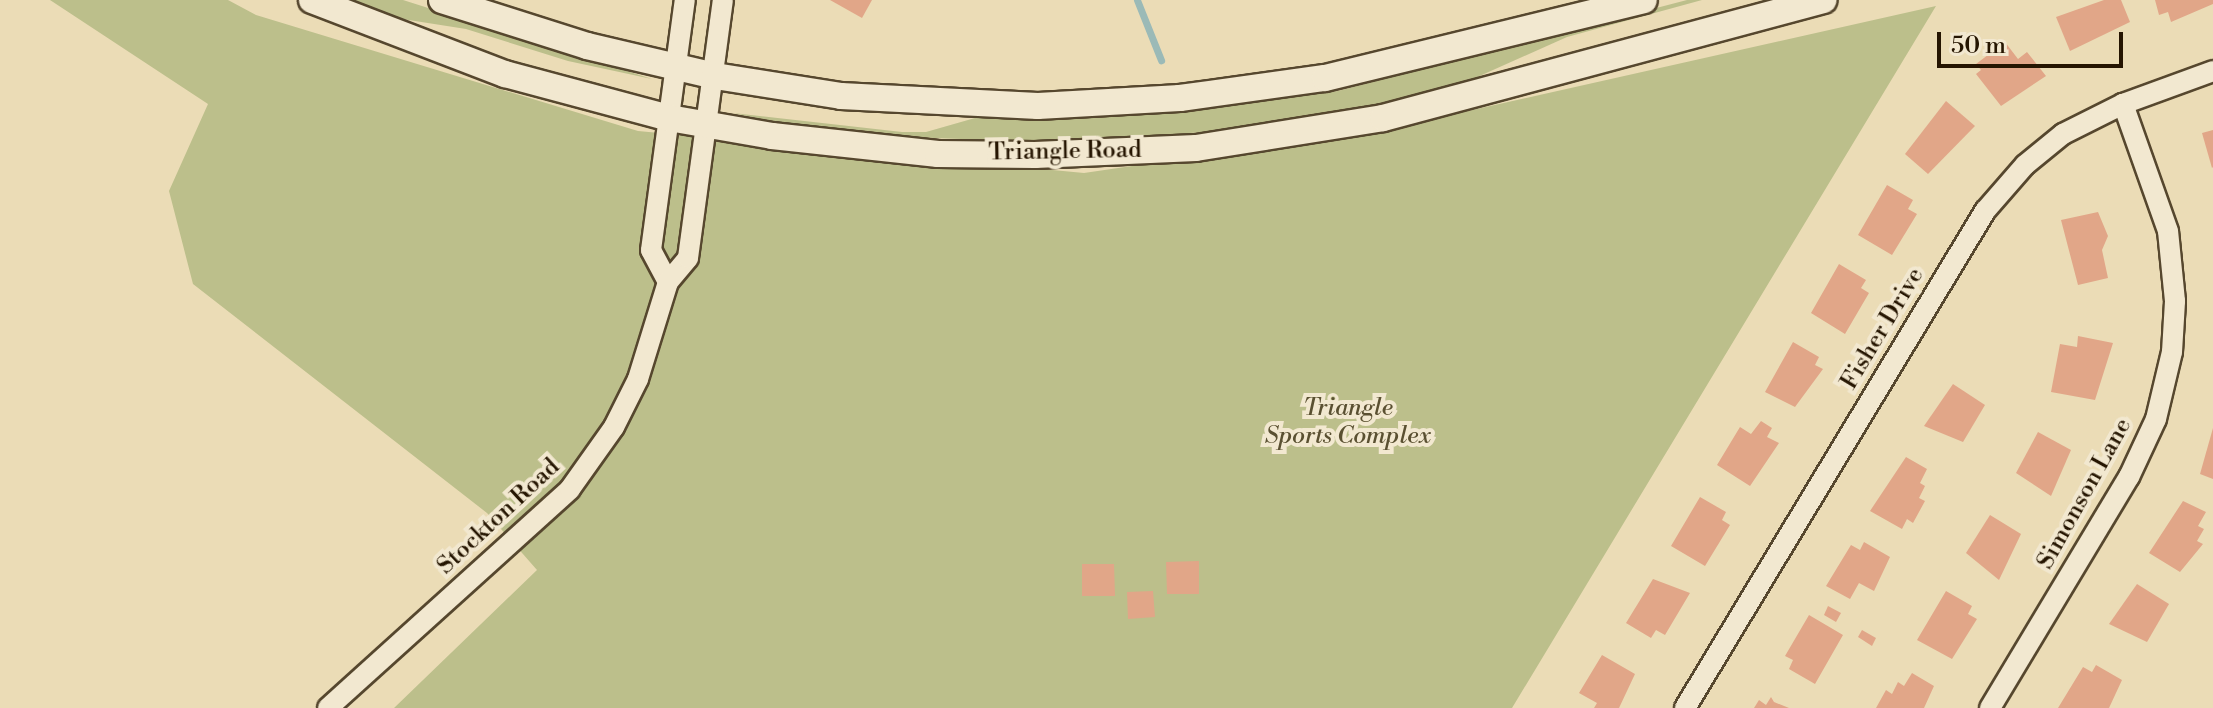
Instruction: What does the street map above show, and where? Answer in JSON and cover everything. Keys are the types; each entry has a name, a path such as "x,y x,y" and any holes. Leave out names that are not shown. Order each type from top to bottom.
{"street":[{"name":"Triangle Road","path":"312,0 505,74 669,118 938,154 1196,148 1383,118 1768,7 1812,2"},
{"name":"Triangle Road","path":"442,0 675,68 841,96 943,104 1168,99 1389,65 1644,0"},
{"path":"668,282 651,250 685,0"},
{"name":"Stockton Road","path":"328,708 570,489 593,461 638,379 668,282 688,258 723,0"},
{"name":"Fisher Drive","path":"1685,708 1985,211 2025,165 2063,134 2123,104 2213,71"},
{"name":"Simonson Lane","path":"1990,708 2129,477 2156,419 2172,352 2175,301 2168,231 2123,104"}],"green space":[{"name":"Triangle Sports Complex","path":"50,0 228,0 256,15 638,131 1084,173 1392,128 1936,6 1512,708 394,708 537,570 487,513 193,284 169,191 208,104"},
{"path":"345,0 403,0 652,79 568,61 466,29 396,18"},
{"path":"1687,0 1702,0 1567,37 1455,87 1338,113 1206,132 1050,142 933,138 801,127 733,113 926,132 975,118 1181,113 1338,91"}],"building":[{"path":"830,0 872,0 862,18"},
{"path":"2104,0 2121,0 2130,22 2070,51 2056,17"},
{"path":"2155,0 2213,0 2213,4 2171,22 2168,12 2159,15"},
{"path":"2005,42 2018,59 2027,52 2046,76 2001,106 1976,74 1981,70 1976,64"},
{"path":"1946,101 1975,126 1928,174 1905,154"},
{"path":"2213,130 2213,167 2212,168 2202,133"},
{"path":"1887,185 1913,200 1908,209 1917,214 1892,255 1858,235"},
{"path":"2098,212 2108,236 2102,250 2108,278 2078,285 2061,220"},
{"path":"1839,264 1866,280 1861,288 1869,293 1845,334 1811,313"},
{"path":"2078,336 2113,343 2095,400 2051,392 2060,344 2077,347"},
{"path":"1793,342 1819,357 1815,365 1823,369 1795,407 1765,392"},
{"path":"1953,384 1985,405 1963,442 1924,426"},
{"path":"1761,421 1772,428 1767,437 1779,443 1750,486 1717,465 1740,427 1751,434"},
{"path":"2213,428 2213,479 2200,474"},
{"path":"2038,432 2071,450 2051,496 2016,473"},
{"path":"1906,457 1927,469 1920,483 1925,486 1919,498 1925,501 1913,523 1907,519 1902,529 1870,511"},
{"path":"1700,497 1726,512 1722,520 1730,525 1705,566 1671,546"},
{"path":"2183,501 2206,512 2198,526 2204,529 2197,541 2203,544 2180,572 2149,553"},
{"path":"1990,515 2021,534 1999,580 1966,553"},
{"path":"1864,542 1890,557 1874,591 1859,583 1850,599 1826,586 1851,545 1860,550"},
{"path":"1199,561 1199,594 1167,594 1166,562"},
{"path":"1082,564 1114,564 1115,596 1082,596"},
{"path":"1653,579 1690,593 1665,635 1656,630 1651,638 1626,623"},
{"path":"2137,584 2169,604 2147,642 2109,624"},
{"path":"1153,591 1155,617 1128,619 1127,592"},
{"path":"1946,591 1972,606 1968,614 1977,619 1952,659 1917,640"},
{"path":"1828,606 1841,613 1836,622 1824,615"},
{"path":"1809,615 1843,635 1815,684 1789,669 1793,660 1785,656"},
{"path":"1862,630 1876,638 1872,646 1858,637"},
{"path":"1602,655 1635,674 1619,708 1594,708 1597,703 1579,693"},
{"path":"2096,665 2122,680 2109,708 2058,708 2083,667 2092,672"},
{"path":"1912,673 1934,686 1924,708 1876,708 1886,690 1892,694 1898,682 1904,686"},
{"path":"1771,697 1774,702 1789,708 1754,708 1759,700 1766,705"}],"waterway":[{"path":"1137,0 1161,60"}]}
